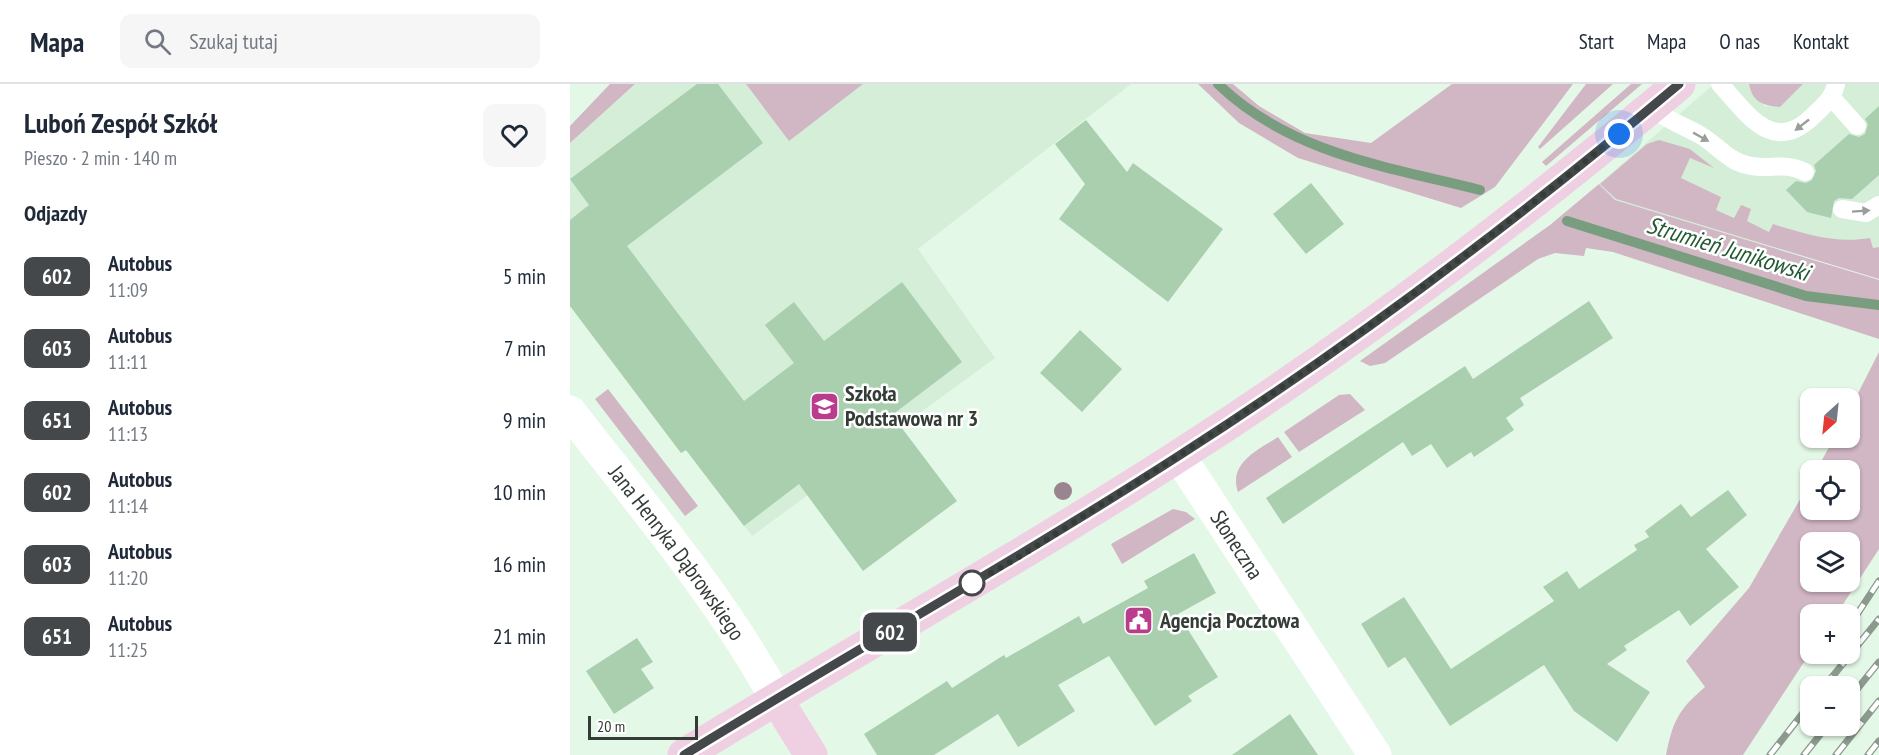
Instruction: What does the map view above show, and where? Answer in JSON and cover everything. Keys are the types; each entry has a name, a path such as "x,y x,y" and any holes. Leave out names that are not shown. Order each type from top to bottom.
{"main road":[{"path":"684,755 1179,456 1335,351 1462,259 1679,84"},
{"path":"777,700 811,755"}],"street":[{"name":"Jana Henryka Dąbrowskiego","path":"570,412 714,600 760,668 777,700"},
{"name":"Słoneczna","path":"1179,456 1375,755"}],"lane":[{"path":"1720,84 1754,121 1767,130 1780,133 1794,131 1804,125 1834,91 1857,126"},
{"path":"1651,107 1664,119 1711,142 1733,160 1757,167 1790,165 1805,172"},
{"path":"1842,209 1866,213 1879,206"}],"shaded area":[{"path":"610,84 635,84 570,143 570,126"},
{"path":"635,84 746,84 789,140 863,84 1131,84 918,249 995,358 752,536 686,450 681,453 570,306 570,143"},
{"path":"746,84 863,84 789,141"},
{"path":"1198,84 1233,84 1259,106 1305,133 1371,143 1452,84 1573,84 1495,187 1461,208 1298,158 1239,123"},
{"path":"1586,84 1613,84 1540,149 1538,147"},
{"path":"1631,84 1642,84 1546,166 1542,162"},
{"path":"1714,84 1749,84 1750,90 1765,106 1780,107 1803,84 1879,84 1879,247 1873,248 1870,238 1852,241 1824,239 1774,224 1770,232 1746,221 1741,205 1734,218 1715,210 1721,197 1681,178 1690,158 1713,167 1690,149 1601,184 1616,199 1879,280 1615,200 1599,184"},
{"path":"1749,84 1803,84 1780,107 1760,102 1753,95"},
{"path":"1659,140 1690,149 1714,168 1690,158 1681,178 1721,197 1716,210 1734,218 1741,205 1751,209 1747,221 1769,232 1773,224 1833,239 1870,238 1873,248 1879,247 1879,279 1616,199 1600,184 1647,144"},
{"path":"1599,184 1615,200 1879,280 1879,339 1613,252 1586,248 1584,256 1555,253 1538,259 1385,363 1370,366 1360,361 1550,225"},
{"path":"1879,352 1879,549 1860,578 1860,532 1800,532 1800,592 1851,592 1843,604 1800,604 1800,664 1803,664 1743,755 1666,755 1671,733 1678,717 1688,703 1705,687 1686,661 1749,588 1800,499 1800,520 1860,520 1860,460 1822,460 1829,448 1860,448 1860,389"},
{"path":"608,389 698,506 685,516 595,399"},
{"path":"1350,394 1365,410 1299,452 1284,432 1339,395"},
{"path":"1278,437 1292,457 1238,492 1237,473 1241,465 1254,452"},
{"path":"1173,509 1186,512 1195,519 1122,564 1111,544"}],"building":[{"path":"697,84 718,84 763,143 627,246 744,401 794,363 765,325 794,302 824,341 902,282 962,362 892,415 957,501 863,571 799,484 744,526 686,450 681,453 570,306 570,220 589,205 570,179"},
{"path":"1879,106 1879,175 1852,199 1839,198 1834,201 1831,218 1807,212 1786,190 1796,181 1806,183 1812,180 1816,171 1814,165 1849,134 1859,137 1865,134 1868,124 1865,119"},
{"path":"1086,120 1127,172 1133,163 1223,229 1168,302 1059,219 1085,184 1055,144"},
{"path":"1311,183 1344,224 1306,254 1273,214"},
{"path":"1589,301 1613,338 1520,398 1524,405 1506,418 1514,430 1474,457 1471,452 1447,468 1431,444 1412,456 1403,442 1283,524 1266,498 1465,366 1473,379"},
{"path":"1080,330 1122,369 1082,412 1040,373"},
{"path":"1728,490 1747,515 1706,549 1739,587 1690,626 1679,610 1624,646 1627,650 1607,664 1650,692 1617,742 1574,711 1544,665 1450,726 1405,657 1388,668 1361,624 1404,597 1451,669 1554,601 1543,587 1567,571 1579,589 1637,550 1634,545 1649,537 1645,531 1681,504 1691,517"},
{"path":"1194,553 1216,593 1178,614 1218,677 1188,696 1192,701 1155,726 1109,656 1058,685 1075,711 1018,747 998,714 934,755 877,755 864,734 947,681 952,688 1004,655 1006,658 1079,616 1083,624 1148,588 1144,581"},
{"path":"637,638 653,662 641,669 654,688 614,714 586,671"},
{"path":"1290,714 1318,755 1232,755"}],"waterway":[{"name":"Strumień Junikowski","path":"1218,84 1246,107 1308,142 1375,165 1480,190"},
{"name":"Strumień Junikowski","path":"1567,221 1806,296 1879,305"}],"railway":[{"path":"1860,610 1879,581"},
{"path":"1833,676 1879,619"},
{"path":"1860,686 1879,662"},
{"path":"1836,755 1879,701"},
{"path":"1770,755 1800,717"},
{"path":"1804,755 1819,736"},
{"path":"1868,755 1879,741"}],"bus line":[{"name":"602","path":"684,755 972,584 1213,434 1335,351 1462,259 1679,84"}],"place":[{"name":"Szkoła Podstawowa nr 3","path":"824,406"},
{"name":"Agencja Pocztowa","path":"1139,620"}],"route":[{"path":"972,583 1179,456 1335,351 1462,259 1619,134"}]}
